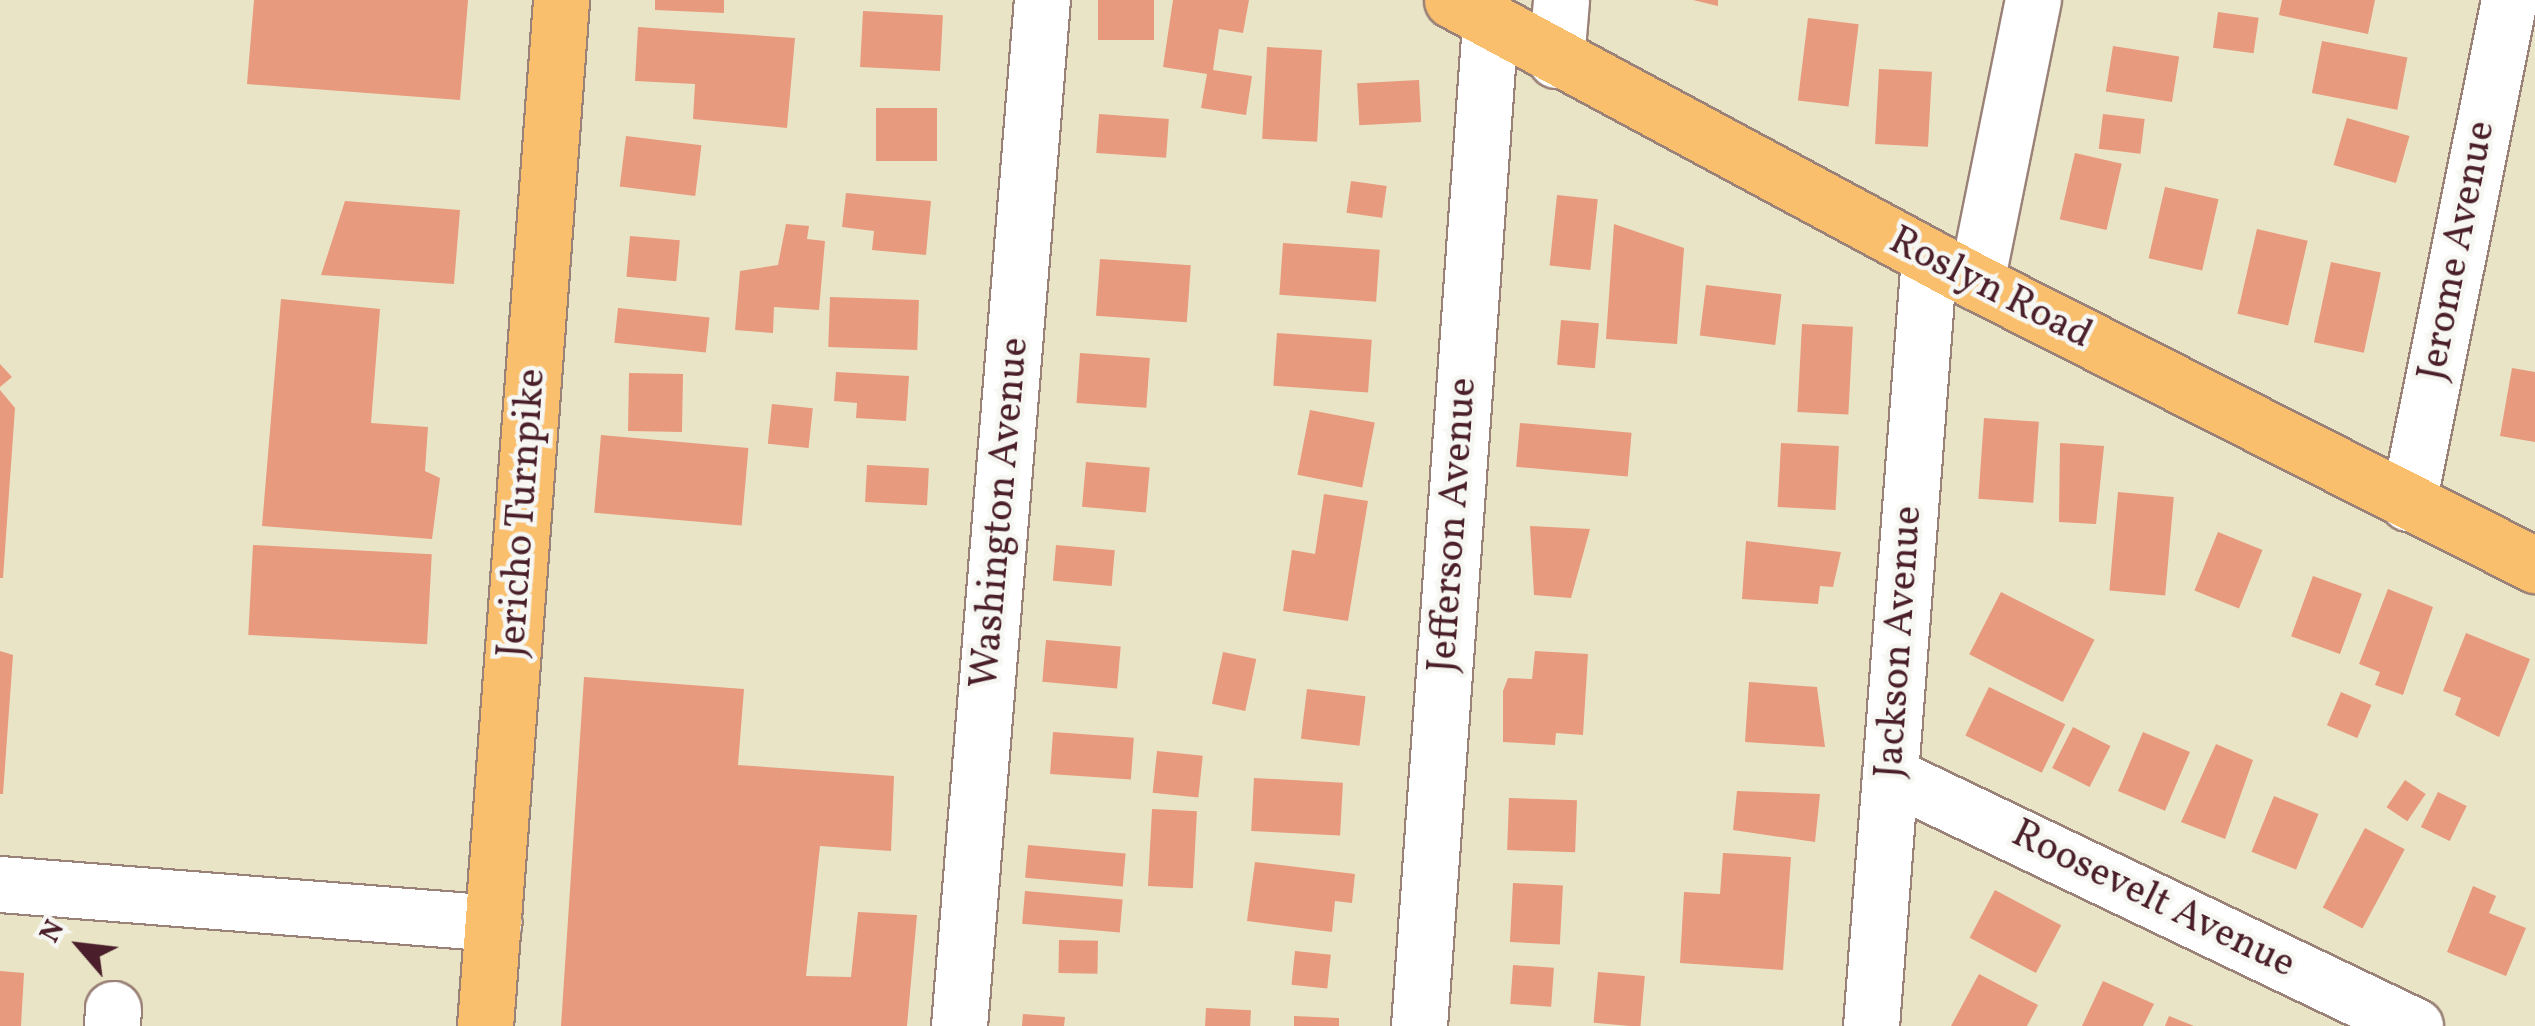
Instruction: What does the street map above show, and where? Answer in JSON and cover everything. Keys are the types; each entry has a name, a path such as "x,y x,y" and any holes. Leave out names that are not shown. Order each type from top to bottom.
{"main road":[{"name":"Jericho Turnpike","path":"485,1026 561,0"},
{"name":"Roslyn Road","path":"1471,12 1952,270 2535,565"}],"street":[{"name":"Washington Avenue","path":"959,1026 1042,0"},
{"path":"1556,60 1561,0"},
{"name":"Jackson Avenue","path":"1872,1026 1890,775 1952,270 2033,0"},
{"name":"Jerome Avenue","path":"2408,503 2509,0"},
{"name":"Jefferson Avenue","path":"1419,1026 1471,12"},
{"name":"Roosevelt Avenue","path":"1890,775 2415,1026"},
{"path":"0,884 493,922"}],"building":[{"path":"254,0 468,0 460,100 247,84"},
{"path":"655,0 724,0 724,13 655,10"},
{"path":"1098,0 1154,0 1154,40 1098,40"},
{"path":"1173,0 1249,0 1243,33 1219,29 1213,70 1252,76 1246,115 1201,108 1207,74 1163,67"},
{"path":"1693,0 1718,0 1718,6"},
{"path":"2282,0 2375,0 2368,34 2279,15"},
{"path":"863,11 943,15 940,71 860,67"},
{"path":"2218,12 2259,18 2254,53 2213,48"},
{"path":"1808,18 1859,24 1849,107 1798,100"},
{"path":"638,27 795,38 787,128 693,119 695,84 635,81"},
{"path":"2322,41 2407,58 2397,110 2312,93"},
{"path":"2113,46 2179,56 2172,102 2106,91"},
{"path":"1267,47 1322,50 1317,142 1262,139"},
{"path":"1879,69 1932,72 1928,147 1875,144"},
{"path":"1419,80 1421,122 1359,125 1357,83"},
{"path":"876,108 937,108 937,161 876,161"},
{"path":"1099,114 1169,119 1166,158 1096,153"},
{"path":"2103,114 2145,119 2140,154 2099,149"},
{"path":"2347,118 2409,136 2396,183 2333,165"},
{"path":"626,136 701,145 695,196 620,187"},
{"path":"2075,153 2122,164 2106,230 2060,219"},
{"path":"1351,181 1387,186 1382,218 1347,213"},
{"path":"2165,187 2219,199 2202,271 2149,258"},
{"path":"846,193 931,201 926,255 872,250 874,231 842,227"},
{"path":"1557,195 1598,199 1590,270 1550,266"},
{"path":"345,201 460,210 454,284 321,275"},
{"path":"786,224 809,226 807,239 825,241 819,310 774,307 773,333 735,330 740,271 778,265"},
{"path":"1614,224 1684,248 1677,344 1606,339"},
{"path":"2257,229 2308,241 2288,325 2237,314"},
{"path":"630,236 680,240 676,281 626,277"},
{"path":"1283,243 1380,250 1376,302 1279,295"},
{"path":"1100,259 1191,265 1187,322 1096,316"},
{"path":"2331,262 2381,273 2364,353 2314,342"},
{"path":"1706,285 1781,294 1775,345 1700,336"},
{"path":"830,297 919,300 917,350 828,347"},
{"path":"281,299 380,309 371,423 428,427 425,471 440,478 432,539 262,526"},
{"path":"618,308 709,318 706,352 614,343"},
{"path":"1561,320 1599,323 1595,368 1557,365"},
{"path":"1802,324 1853,327 1848,415 1797,412"},
{"path":"1277,333 1372,340 1368,392 1273,386"},
{"path":"1080,353 1150,358 1146,408 1077,403"},
{"path":"0,364 12,377 0,387"},
{"path":"2512,368 2535,372 2535,442 2500,436"},
{"path":"836,372 909,376 906,421 856,418 857,403 834,401"},
{"path":"629,373 683,374 682,432 628,431"},
{"path":"0,390 15,408 3,578 0,578"},
{"path":"772,404 813,408 809,448 768,444"},
{"path":"1310,410 1375,423 1362,487 1297,475"},
{"path":"1984,418 2039,422 2033,503 1978,499"},
{"path":"1520,423 1632,433 1628,477 1516,467"},
{"path":"601,435 748,448 742,526 594,513"},
{"path":"1781,443 1839,446 1836,510 1778,507"},
{"path":"2060,443 2104,446 2096,524 2059,522"},
{"path":"1086,462 1150,468 1146,512 1082,507"},
{"path":"867,465 929,468 927,505 865,502"},
{"path":"2118,492 2174,497 2165,596 2109,591"},
{"path":"1324,494 1368,501 1348,621 1283,611 1292,550 1315,554"},
{"path":"1530,526 1590,529 1571,598 1534,595"},
{"path":"2218,532 2263,550 2239,608 2194,590"},
{"path":"1746,541 1841,552 1833,587 1820,586 1818,604 1742,599"},
{"path":"253,545 432,554 427,644 248,635"},
{"path":"1056,545 1115,550 1112,586 1053,581"},
{"path":"2313,576 2362,594 2340,654 2291,636"},
{"path":"2388,589 2433,607 2403,695 2375,685 2380,672 2359,664"},
{"path":"2001,592 2095,640 2063,702 1969,654"},
{"path":"2466,633 2530,659 2499,737 2455,715 2461,698 2443,691"},
{"path":"1046,640 1121,647 1117,688 1042,682"},
{"path":"0,651 13,655 3,794 0,794"},
{"path":"1535,651 1588,654 1583,735 1556,733 1555,745 1503,742 1503,691 1508,678 1532,679"},
{"path":"1223,652 1256,659 1245,711 1212,704"},
{"path":"584,677 744,689 738,765 894,776 891,851 820,846 806,976 851,977 858,912 917,915 907,1026 561,1026"},
{"path":"1749,682 1817,687 1825,747 1745,742"},
{"path":"1989,687 2065,724 2042,773 1965,736"},
{"path":"1307,689 1366,696 1359,746 1301,739"},
{"path":"2341,692 2371,705 2357,738 2327,725"},
{"path":"2073,727 2110,746 2090,787 2052,768"},
{"path":"1053,732 1134,738 1131,780 1050,774"},
{"path":"2143,732 2190,752 2165,811 2118,791"},
{"path":"2216,744 2253,760 2225,839 2181,822"},
{"path":"1157,751 1203,756 1198,798 1153,793"},
{"path":"1254,778 1343,783 1340,836 1251,831"},
{"path":"2405,780 2426,794 2407,821 2387,807"},
{"path":"1737,791 1820,794 1815,842 1733,830"},
{"path":"2438,792 2467,806 2450,841 2421,827"},
{"path":"2274,796 2319,814 2296,870 2252,852"},
{"path":"1509,798 1577,800 1575,852 1507,850"},
{"path":"1152,809 1197,811 1193,888 1148,886"},
{"path":"2365,828 2405,849 2362,929 2323,907"},
{"path":"1028,845 1126,854 1123,886 1025,878"},
{"path":"1723,853 1791,857 1783,970 1680,963 1684,892 1720,894"},
{"path":"1255,862 1355,874 1352,903 1335,901 1332,932 1247,921"},
{"path":"1513,883 1563,886 1560,945 1510,942"},
{"path":"2473,886 2496,896 2489,913 2526,928 2506,976 2447,952"},
{"path":"1995,890 2061,925 2036,973 1970,938"},
{"path":"1025,891 1123,900 1120,932 1022,924"},
{"path":"1059,940 1098,941 1097,974 1058,973"},
{"path":"1295,951 1331,955 1327,989 1291,985"},
{"path":"1513,965 1554,968 1551,1007 1510,1004"},
{"path":"0,971 24,973 21,1026 0,1026"},
{"path":"1598,972 1645,976 1640,1026 1594,1023"},
{"path":"1979,974 2038,1005 2027,1026 1951,1026"},
{"path":"2103,981 2154,1004 2143,1026 2082,1026"},
{"path":"1206,1008 1251,1010 1250,1026 1205,1026"},
{"path":"1023,1014 1065,1017 1064,1026 1022,1026"},
{"path":"1294,1016 1339,1018 1339,1026 1294,1026"},
{"path":"2169,1016 2194,1026 2165,1026"}]}
